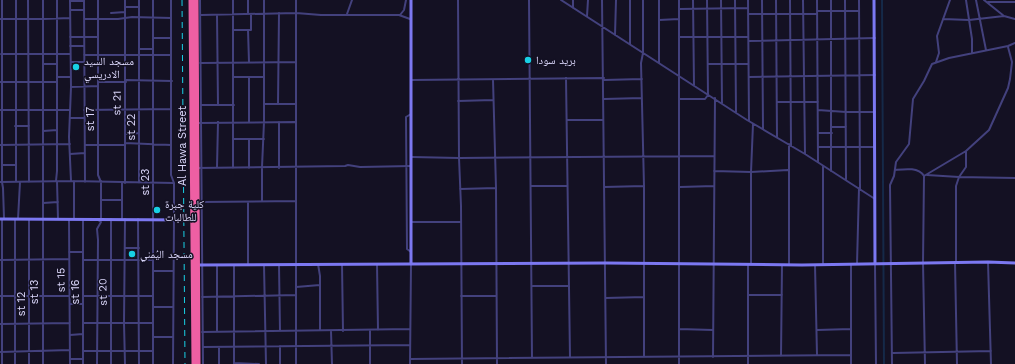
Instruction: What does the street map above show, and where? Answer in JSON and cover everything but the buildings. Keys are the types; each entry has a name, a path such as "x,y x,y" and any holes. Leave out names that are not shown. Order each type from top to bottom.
{"highway":[{"name":"Al Hawa Street","path":"192,0 195,220 198,265 200,347 198,364"},
{"name":"Al Hawa Street","path":"195,220 199,202 199,63 196,0"},
{"name":"Al Hawa Street","path":"194,364 198,265"}],"street":[{"path":"2,0 2,364"},
{"path":"16,0 16,182"},
{"path":"28,0 29,182"},
{"name":"st 13","path":"42,364 44,182 42,54 43,0"},
{"path":"57,0 56,109 58,219"},
{"path":"70,181 70,0 84,0 85,182"},
{"name":"st 17","path":"97,364 97,229 100,222 101,200 101,182 98,175 98,0"},
{"name":"st 21","path":"124,219 122,200 126,134 125,0"},
{"name":"st 22","path":"139,0 139,182"},
{"name":"st 23","path":"153,0 153,364"},
{"path":"171,0 171,175 174,183 173,364"},
{"path":"200,0 199,63 201,105 199,123 295,122"},
{"path":"233,0 233,168"},
{"path":"248,0 251,30 248,30 249,62"},
{"path":"262,201 264,139 264,0"},
{"path":"296,0 296,364"},
{"path":"347,15 352,0"},
{"path":"399,15 404,10 406,0"},
{"path":"410,364 411,0"},
{"path":"458,0 462,364"},
{"path":"529,0 533,286 532,358"},
{"path":"561,0 678,76 715,98 722,104 876,199"},
{"path":"573,0 573,8"},
{"path":"587,16 588,0"},
{"path":"602,0 606,364"},
{"path":"615,35 616,0"},
{"path":"630,0 630,44"},
{"path":"643,0 643,53 641,63 644,186 644,357"},
{"path":"659,0 659,63"},
{"path":"679,0 679,364"},
{"path":"693,0 694,86"},
{"path":"679,99 705,98 708,94 707,0"},
{"path":"721,0 722,104"},
{"path":"735,0 734,37 736,112"},
{"path":"748,0 749,121"},
{"path":"762,0 763,129"},
{"path":"776,0 777,137"},
{"path":"789,265 788,170 791,102 790,0"},
{"path":"803,0 805,154"},
{"path":"817,0 818,162"},
{"path":"831,0 831,171"},
{"path":"845,0 846,180"},
{"path":"857,264 860,147 858,39 859,0"},
{"path":"874,0 876,364"},
{"path":"936,62 939,54 938,36 950,0"},
{"path":"966,0 972,38 972,53"},
{"path":"976,0 986,50"},
{"path":"984,0 1004,16"},
{"path":"987,2 1015,2"},
{"path":"125,7 139,7"},
{"path":"679,9 748,8"},
{"path":"70,10 84,10"},
{"path":"111,13 125,12"},
{"path":"748,14 858,12"},
{"path":"278,104 279,13"},
{"path":"200,15 296,13 321,15 399,15 411,19"},
{"path":"217,15 218,105"},
{"path":"943,19 969,20 1004,16 1015,19"},
{"path":"1,19 70,18"},
{"path":"84,18 171,18"},
{"path":"659,20 679,19"},
{"path":"233,30 248,30"},
{"path":"70,37 98,37"},
{"path":"679,37 748,37"},
{"path":"153,38 171,38"},
{"path":"748,41 875,38"},
{"path":"892,364 890,185 896,162 909,144 913,99 931,66 936,62 1008,46 1015,43"},
{"path":"70,46 84,46"},
{"path":"925,175 966,151 989,130 1008,88 1012,62 1008,46"},
{"path":"139,49 153,49"},
{"path":"1,54 70,54"},
{"path":"84,54 171,55"},
{"path":"70,62 84,62"},
{"path":"199,63 296,62"},
{"path":"43,64 57,64"},
{"path":"708,64 748,64"},
{"path":"748,77 875,75"},
{"path":"57,77 70,77"},
{"path":"234,77 263,77"},
{"path":"249,77 249,122"},
{"path":"411,80 566,78 642,80"},
{"path":"566,78 570,358"},
{"path":"493,80 496,188 497,364"},
{"path":"71,87 84,87 126,81 172,82"},
{"path":"1,82 57,82"},
{"path":"604,99 642,98"},
{"path":"713,357 715,98"},
{"path":"458,101 494,100"},
{"path":"777,102 818,102"},
{"path":"264,104 295,104"},
{"path":"201,105 234,105"},
{"path":"84,110 171,109"},
{"path":"1,110 70,110"},
{"path":"818,110 875,112"},
{"path":"411,114 406,117 406,245 407,250 411,252"},
{"path":"70,118 84,118"},
{"path":"567,120 604,120"},
{"path":"217,168 218,122"},
{"path":"279,122 279,168"},
{"path":"748,364 748,295 753,123"},
{"path":"15,126 29,126"},
{"path":"832,127 846,127"},
{"path":"43,131 57,130"},
{"path":"126,134 139,133"},
{"path":"818,133 832,133"},
{"path":"234,139 264,139"},
{"path":"249,140 249,168"},
{"path":"1,145 70,144"},
{"path":"84,145 139,144 171,146"},
{"path":"818,147 875,147"},
{"path":"957,364 955,262 956,186 959,177 966,167 966,151"},
{"path":"70,154 84,153"},
{"path":"411,157 494,158 714,156"},
{"path":"2,165 15,165"},
{"path":"199,168 279,168 348,165 360,167 411,166"},
{"path":"823,265 824,166"},
{"path":"714,171 751,172 788,170"},
{"path":"895,170 914,170 925,175 1015,178"},
{"path":"925,175 922,263 925,364"},
{"path":"1,182 70,181 174,183"},
{"path":"15,364 17,219 20,182"},
{"name":"st 15","path":"70,364 69,259 74,182"},
{"path":"531,186 567,186"},
{"path":"604,187 644,186"},
{"path":"680,187 714,186"},
{"path":"460,189 496,188"},
{"path":"101,200 122,200"},
{"path":"203,364 200,347 202,332 202,296 198,265 199,202 296,201"},
{"path":"43,203 58,202"},
{"path":"248,202 248,264"},
{"path":"2,219 195,220"},
{"name":"st 12","path":"29,219 29,364"},
{"name":"st 16","path":"83,219 83,364"},
{"name":"st 20","path":"111,219 111,364"},
{"path":"124,219 125,364"},
{"path":"138,219 139,364"},
{"path":"411,222 461,222"},
{"path":"125,248 139,248"},
{"path":"70,252 83,252"},
{"path":"1,260 42,261 69,259"},
{"path":"83,260 153,260"},
{"path":"198,265 568,263 823,265 955,262 1015,263"},
{"path":"988,262 991,364"},
{"path":"234,264 234,363 259,364"},
{"path":"264,264 266,364"},
{"path":"279,264 280,331"},
{"path":"318,264 320,285 320,331"},
{"path":"342,264 343,331"},
{"path":"378,264 378,330"},
{"path":"851,264 851,364"},
{"path":"217,265 217,331"},
{"path":"782,265 782,356"},
{"path":"815,265 817,356"},
{"path":"153,271 173,271"},
{"path":"296,287 320,285"},
{"path":"533,286 569,286"},
{"path":"202,296 296,295"},
{"path":"748,295 782,295"},
{"path":"1,296 70,296"},
{"path":"83,296 153,296"},
{"path":"461,296 496,296"},
{"path":"606,298 644,297"},
{"path":"70,304 83,304"},
{"path":"153,307 173,307"},
{"path":"1,324 70,323"},
{"path":"83,324 153,323"},
{"path":"202,332 410,329"},
{"path":"679,329 713,330"},
{"path":"817,330 851,329"},
{"path":"370,330 370,364"},
{"path":"331,331 332,364"},
{"path":"70,335 83,334"},
{"path":"153,337 172,337"},
{"path":"200,347 410,345"},
{"path":"280,346 280,364"},
{"path":"219,347 219,364"},
{"path":"1,352 70,350"},
{"path":"83,351 153,351"},
{"path":"892,353 991,351"},
{"path":"410,359 851,355"},
{"path":"70,359 83,359"}],"waterway":[{"path":"882,0 884,364"}],"railway":[{"path":"182,0 185,364"}],"place":[{"name":"بريد سودا","path":"528,60"},
{"name":"مسجد السيد الادريسي","path":"76,67"},
{"name":"كلية جبرة للطالبات","path":"157,210"},
{"name":"مسجد اليُمني","path":"132,254"}]}
